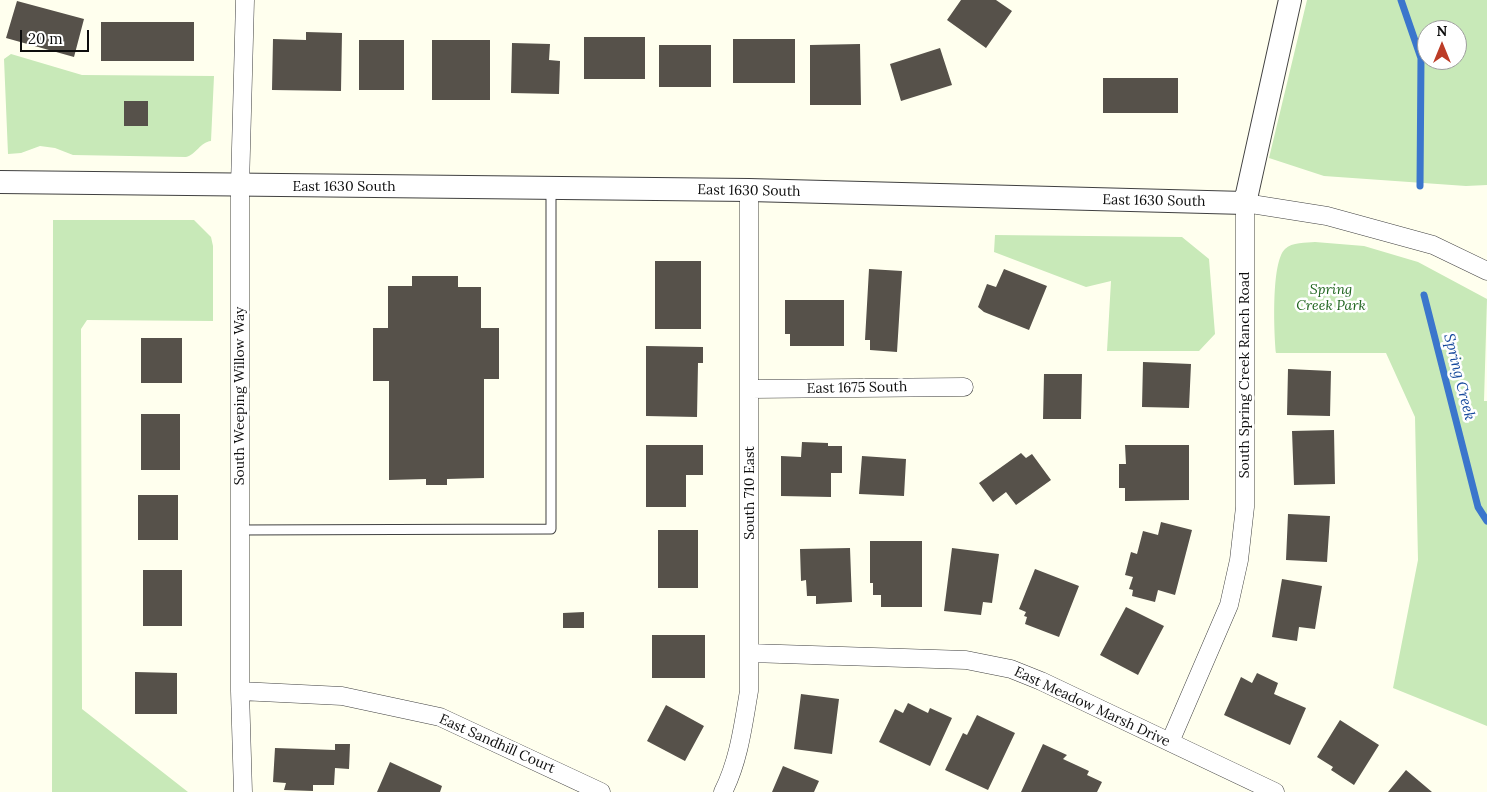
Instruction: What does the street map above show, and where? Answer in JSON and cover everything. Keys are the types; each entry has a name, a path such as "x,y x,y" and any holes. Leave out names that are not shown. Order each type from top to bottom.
{"street":[{"name":"South Weeping Willow Way","path":"243,792 240,691 240,186 245,0"},
{"name":"South Spring Creek Ranch Road","path":"1170,742 1229,605 1239,560 1245,506 1245,203 1290,0"},
{"name":"East 1630 South","path":"0,182 749,190 1245,203 1327,216 1433,245 1487,271"},
{"name":"South 710 East","path":"723,792 732,773 741,740 749,691 749,190"},
{"name":"East 1675 South","path":"750,389 964,387"},
{"name":"East Meadow Marsh Drive","path":"750,653 966,660 1011,669 1041,681 1275,792"},
{"name":"East Sandhill Court","path":"240,691 342,696 440,717 601,792"}],"lane":[{"path":"240,530 550,529 550,188"}],"green space":[{"path":"1307,0 1487,0 1487,185 1466,186 1324,176 1269,158"},
{"path":"11,54 82,75 214,76 211,141 186,157 73,155 55,148 40,146 21,153 8,154 4,59"},
{"path":"53,220 194,220 211,237 213,246 213,321 87,320 81,329 82,709 188,792 52,792"},
{"path":"995,235 1182,237 1209,259 1215,334 1199,351 1107,351 1111,281 1086,287 994,252"},
{"name":"Spring Creek Park","path":"1315,242 1364,246 1418,262 1487,299 1484,401 1487,401 1487,726 1393,688 1418,560 1415,417 1386,353 1276,353 1274,298 1277,268 1281,256 1285,249 1291,245"}],"building":[{"path":"961,0 996,0 1012,11 986,48 947,20"},
{"path":"17,1 84,19 74,57 6,38"},
{"path":"101,22 194,22 194,61 101,61"},
{"path":"306,32 342,33 341,91 272,90 273,39 306,40"},
{"path":"584,37 645,37 645,79 584,79"},
{"path":"733,39 795,39 795,83 733,83"},
{"path":"359,40 404,40 404,90 359,90"},
{"path":"432,40 490,40 490,100 432,100"},
{"path":"512,43 550,44 549,60 560,61 559,94 511,93"},
{"path":"860,44 861,105 810,105 810,45"},
{"path":"659,45 711,45 711,87 659,87"},
{"path":"940,48 952,85 901,101 890,64"},
{"path":"1103,78 1178,78 1178,113 1103,113"},
{"path":"124,101 148,101 148,126 124,126"},
{"path":"655,261 701,261 701,329 655,329"},
{"path":"869,269 902,271 897,352 870,350 870,340 865,340"},
{"path":"1004,269 1047,286 1029,330 984,312 978,307 987,284 996,287"},
{"path":"412,276 458,276 458,287 481,287 481,328 499,328 499,379 484,379 484,478 447,479 447,485 426,485 426,479 389,480 389,381 373,381 373,328 388,328 388,286 412,286"},
{"path":"785,300 844,300 844,346 790,346 790,334 785,334"},
{"path":"141,338 182,338 182,383 141,383"},
{"path":"646,346 703,347 703,363 698,363 697,417 646,416"},
{"path":"1143,362 1191,364 1189,408 1142,407"},
{"path":"1288,369 1331,371 1330,416 1287,415"},
{"path":"1044,374 1082,374 1081,419 1043,419"},
{"path":"141,414 180,414 180,470 141,470"},
{"path":"1334,430 1335,484 1294,485 1292,431"},
{"path":"802,442 828,443 828,446 842,446 842,473 831,473 831,497 781,496 781,456 801,457"},
{"path":"646,445 703,445 703,475 686,475 686,507 646,507"},
{"path":"1125,445 1189,445 1189,500 1125,501 1125,488 1119,488 1119,464 1126,464"},
{"path":"1021,453 1026,458 1032,454 1051,480 1016,505 1006,492 993,502 979,483"},
{"path":"862,456 906,459 904,496 859,494"},
{"path":"138,495 178,495 178,540 138,540"},
{"path":"1288,514 1330,516 1327,562 1286,560"},
{"path":"1161,522 1192,530 1175,595 1158,590 1155,602 1132,596 1133,590 1129,589 1133,577 1125,575 1131,552 1137,554 1143,531 1158,535"},
{"path":"658,530 698,530 698,588 658,588"},
{"path":"870,541 922,541 922,607 881,607 881,595 873,595 873,583 870,583"},
{"path":"850,548 852,602 816,604 816,596 807,596 806,580 801,581 800,549"},
{"path":"952,548 999,554 992,603 983,602 981,615 944,611"},
{"path":"1035,569 1079,586 1059,637 1025,624 1027,617 1024,616 1026,612 1019,609"},
{"path":"143,570 182,570 182,626 143,626"},
{"path":"1282,579 1322,586 1315,629 1299,627 1297,641 1272,637"},
{"path":"1126,607 1164,626 1138,675 1100,655"},
{"path":"584,612 584,628 563,628 563,613"},
{"path":"652,635 705,635 705,678 652,678"},
{"path":"135,672 177,673 177,714 135,714"},
{"path":"1257,673 1278,683 1274,694 1306,708 1290,745 1224,715 1241,677 1252,683"},
{"path":"801,694 839,699 832,754 794,749"},
{"path":"908,703 928,713 930,708 952,718 930,766 879,742 895,709 903,713"},
{"path":"666,705 704,726 685,761 647,741"},
{"path":"977,715 1015,733 988,790 945,770 963,733 967,735"},
{"path":"1340,720 1379,745 1354,785 1331,770 1333,767 1317,757"},
{"path":"335,744 350,744 349,769 335,768 334,785 313,785 313,791 284,790 286,783 273,782 275,748 335,750"},
{"path":"1043,744 1067,755 1063,759 1089,771 1087,775 1102,782 1097,792 1021,792"},
{"path":"390,762 442,786 440,792 377,792"},
{"path":"783,766 819,781 814,792 772,792"},
{"path":"1406,770 1432,792 1388,792"}],"waterway":[{"name":"Spring Creek","path":"1401,0 1421,58 1420,186"},
{"name":"Spring Creek","path":"1424,295 1478,507 1487,521"}]}
